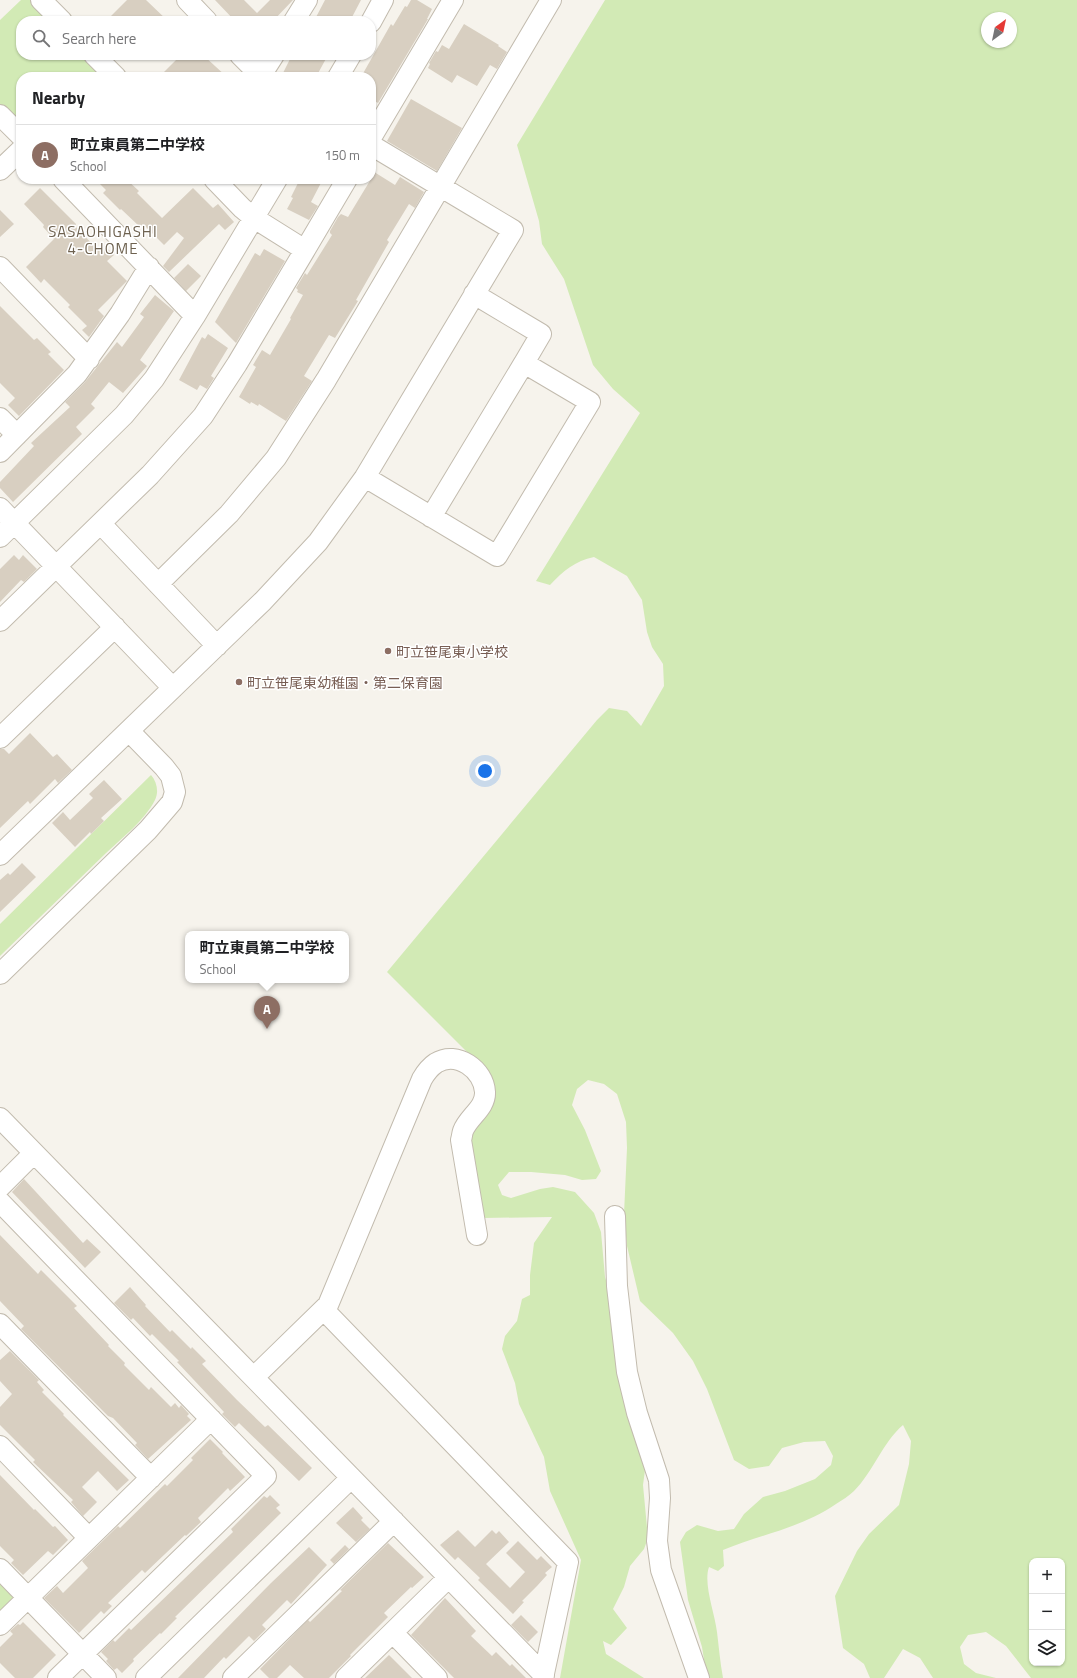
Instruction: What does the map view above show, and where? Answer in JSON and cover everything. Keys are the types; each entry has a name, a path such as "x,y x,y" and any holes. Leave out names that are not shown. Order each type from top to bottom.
{"street":[{"path":"41,0 57,16"},
{"path":"186,0 202,16"},
{"path":"297,16 307,0"},
{"path":"374,16 383,0"},
{"path":"158,584 229,514 276,458 326,380 551,0"},
{"path":"376,129 447,2"},
{"path":"99,60 111,72"},
{"path":"245,60 256,72"},
{"path":"264,72 271,60"},
{"path":"341,72 348,60"},
{"path":"0,115 16,131"},
{"path":"0,855 268,596 309,552 331,525 365,477 513,230 376,147"},
{"path":"0,170 16,155"},
{"path":"67,184 195,316"},
{"path":"219,184 254,218 305,250"},
{"path":"0,537 128,411 154,378 195,316 274,184"},
{"path":"0,621 150,475 203,416 237,364 344,184"},
{"path":"0,267 89,359"},
{"path":"0,452 69,383 89,359 120,314 148,267"},
{"path":"431,517 540,334 474,294"},
{"path":"365,477 497,556 590,402 524,363"},
{"path":"0,418 17,435"},
{"path":"0,508 173,688"},
{"path":"101,524 217,646"},
{"path":"0,738 115,627"},
{"path":"0,974 148,830 172,802 175,792 171,776 164,766 129,731"},
{"path":"254,1377 328,1305 422,1079 428,1070 436,1063 444,1060 459,1061 471,1066 479,1074 484,1086 485,1099 462,1132 461,1140 477,1235"},
{"path":"0,1118 394,1521 543,1677"},
{"path":"0,1186 34,1153"},
{"path":"0,1202 266,1476 58,1678"},
{"path":"615,1216 617,1286 627,1372 637,1413 659,1480 660,1498 657,1541 661,1570 699,1678"},
{"path":"324,1310 568,1562 543,1677"},
{"path":"0,1324 151,1478"},
{"path":"0,1625 211,1419"},
{"path":"0,1446 89,1538"},
{"path":"146,1678 351,1478"},
{"path":"233,1678 394,1521"},
{"path":"0,1569 106,1678"},
{"path":"346,1678 448,1578"},
{"path":"393,1633 437,1678"}],"green space":[{"path":"21,0 33,0 48,16 16,16 16,60 91,60 102,72 16,72 16,121 0,104 0,20"},
{"path":"605,0 1077,0 1077,1678 1031,1678 1006,1646 986,1632 968,1635 960,1647 964,1664 976,1673 996,1678 933,1678 920,1658 903,1649 884,1678 870,1678 864,1664 843,1648 835,1596 857,1551 869,1534 899,1505 909,1464 911,1441 903,1425 884,1448 861,1483 848,1496 809,1519 723,1550 724,1566 718,1571 709,1567 707,1582 708,1590 716,1625 723,1678 707,1678 702,1647 688,1600 680,1542 686,1532 697,1525 718,1531 734,1529 744,1514 763,1497 785,1491 815,1479 831,1465 833,1456 825,1441 804,1442 782,1448 769,1466 749,1469 734,1460 707,1389 693,1361 673,1333 640,1301 627,1246 624,1214 627,1148 626,1122 617,1094 604,1084 588,1080 577,1089 572,1105 585,1130 601,1171 596,1179 582,1180 565,1175 509,1172 498,1185 502,1195 511,1198 540,1189 553,1187 575,1192 594,1213 601,1232 605,1277 617,1315 646,1463 643,1485 648,1538 644,1549 630,1566 624,1587 613,1609 627,1628 611,1645 603,1641 606,1654 644,1678 560,1678 581,1560 550,1491 544,1457 519,1404 515,1383 502,1349 505,1336 517,1321 522,1299 530,1295 530,1275 534,1243 552,1217 483,1218 468,1157 484,1069 387,972 597,720 609,708 627,711 641,726 664,686 663,664 652,647 647,632 642,600 627,576 594,557 581,561 570,567 550,585 536,581 640,413 613,389 593,365 564,279 542,244 539,221 517,145"},
{"path":"151,775 156,784 157,794 151,807 145,815 0,956 0,924"},
{"path":"0,1580 15,1597 0,1615"}],"building":[{"path":"127,0 146,0 163,16 111,16"},
{"path":"215,0 244,0 257,13 270,0 293,0 278,16 230,16"},
{"path":"325,0 361,0 353,16 317,16"},
{"path":"411,0 417,0 432,9 428,19 378,103 376,102 376,72 364,72 371,60 376,60 376,50 391,24 393,26 405,6 407,7"},
{"path":"464,24 499,45 498,46 507,52 497,69 490,65 477,86 457,75 452,83 428,68 429,63 436,51 438,52 442,45 449,49"},
{"path":"176,60 208,60 222,72 164,72"},
{"path":"290,60 325,60 319,72 284,72"},
{"path":"411,99 462,128 437,171 387,141"},
{"path":"376,173 395,185 400,177 424,192 415,208 409,204 387,240 389,242 356,300 358,301 335,338 329,335 304,376 312,381 286,421 259,404 258,406 251,402 250,404 239,397 256,367 253,365 262,350 270,355 291,319 290,318 303,295 297,292 298,290 296,288 305,273 307,275 332,235 330,231 338,217 341,214 348,217 368,184 376,184"},
{"path":"100,184 131,184 139,191 137,193 162,218 193,188 213,208 218,204 234,222 225,230 219,224 169,272 163,266 184,238 177,232 164,245 143,224 140,227 121,209 120,210 103,193 106,190"},
{"path":"298,184 320,184 311,202 318,206 309,220 287,209 293,198 291,197"},
{"path":"40,188 76,224 75,226 98,250 103,244 114,255 107,261 127,281 98,310 104,316 89,337 82,330 87,326 68,307 70,305 44,279 41,283 26,267 54,239 43,227 44,225 24,204"},
{"path":"0,210 14,224 0,237"},
{"path":"264,249 285,261 236,343 215,322 255,253 260,256"},
{"path":"188,264 201,276 186,291 174,278"},
{"path":"155,295 174,311 140,360 147,366 123,393 109,382 91,404 95,408 76,427 82,434 13,502 0,488 0,482 34,446 31,443 70,407 65,402 85,382 117,342 122,347 144,317 140,314"},
{"path":"0,306 34,340 37,338 51,352 48,354 64,370 19,416 8,405 15,398 0,383"},
{"path":"208,334 228,348 211,376 214,378 207,389 200,385 197,390 179,380 202,337 205,339"},
{"path":"14,555 19,560 23,555 37,569 24,582 21,580 0,602 0,569"},
{"path":"30,733 53,757 57,754 72,770 58,783 55,779 30,804 28,801 0,828 0,749 4,749 9,754"},
{"path":"104,780 122,799 101,818 104,821 75,847 52,823 63,812 70,820 93,798 89,794"},
{"path":"22,863 36,877 0,912 0,880 8,873 10,875"},
{"path":"24,1179 83,1243 87,1239 101,1252 85,1268 12,1192"},
{"path":"0,1235 38,1274 41,1270 77,1306 74,1308 125,1363 124,1365 149,1390 151,1387 171,1407 175,1403 179,1408 181,1405 189,1414 187,1416 191,1420 148,1459 135,1445 137,1443 113,1418 108,1416 21,1329 24,1326 0,1301"},
{"path":"130,1287 146,1305 145,1306 170,1332 172,1330 191,1349 192,1347 206,1361 202,1364 237,1400 265,1427 268,1425 312,1468 299,1481 239,1423 235,1427 222,1414 224,1412 177,1362 179,1361 152,1334 150,1336 133,1318 131,1320 114,1303"},
{"path":"10,1351 39,1380 37,1382 44,1390 42,1392 64,1414 63,1415 129,1480 117,1491 98,1471 82,1487 97,1502 83,1516 71,1502 73,1500 33,1462 35,1460 0,1425 0,1407 12,1394 0,1381 0,1360"},
{"path":"210,1439 245,1477 230,1491 228,1488 198,1518 201,1522 145,1573 142,1570 108,1603 112,1606 104,1614 101,1611 79,1633 44,1598 57,1586 63,1593 88,1568 82,1561 118,1526 120,1528 165,1484 167,1486 193,1460 191,1458"},
{"path":"0,1475 34,1510 35,1509 53,1527 55,1526 68,1540 53,1555 48,1551 23,1575 11,1563 14,1560 0,1546"},
{"path":"270,1495 280,1505 276,1508 281,1513 175,1617 177,1618 161,1634 160,1633 133,1659 134,1661 122,1673 117,1668 114,1670 106,1661 108,1659 101,1652 113,1640 115,1642 129,1628 131,1630 233,1532 231,1529 264,1496 267,1498"},
{"path":"353,1507 363,1518 361,1520 370,1529 356,1542 336,1523"},
{"path":"458,1530 475,1547 492,1530 496,1534 499,1531 509,1542 486,1564 510,1588 525,1572 506,1553 518,1541 537,1560 541,1556 552,1567 545,1573 547,1575 522,1601 524,1602 513,1614 478,1580 480,1578 458,1557 455,1560 440,1545"},
{"path":"388,1543 424,1577 412,1588 411,1587 384,1613 388,1617 329,1678 304,1678 290,1665 277,1678 269,1678 260,1669 308,1620 310,1622 342,1591 340,1590"},
{"path":"345,1545 349,1549 334,1564 330,1560"},
{"path":"309,1547 327,1565 291,1604 287,1600 262,1625 266,1629 254,1641 249,1636 226,1659 224,1657 204,1678 178,1678 271,1583"},
{"path":"445,1598 476,1631 471,1636 492,1656 496,1652 510,1666 512,1664 526,1678 454,1678 411,1635"},
{"path":"521,1615 538,1632 528,1642 511,1625"},
{"path":"23,1622 56,1655 33,1678 15,1678 0,1663 0,1647 13,1634 10,1631 18,1624 20,1625"},
{"path":"389,1655 412,1678 365,1678"}],"place":[{"name":"町立笹尾東小学校","path":"388,651"},
{"name":"町立笹尾東幼稚園・第二保育園","path":"239,682"},
{"name":"町立東員第二中学校","path":"267,1029"}],"district":[{"name":"SASAOHIGASHI 4-CHOME","path":"103,240"}]}
